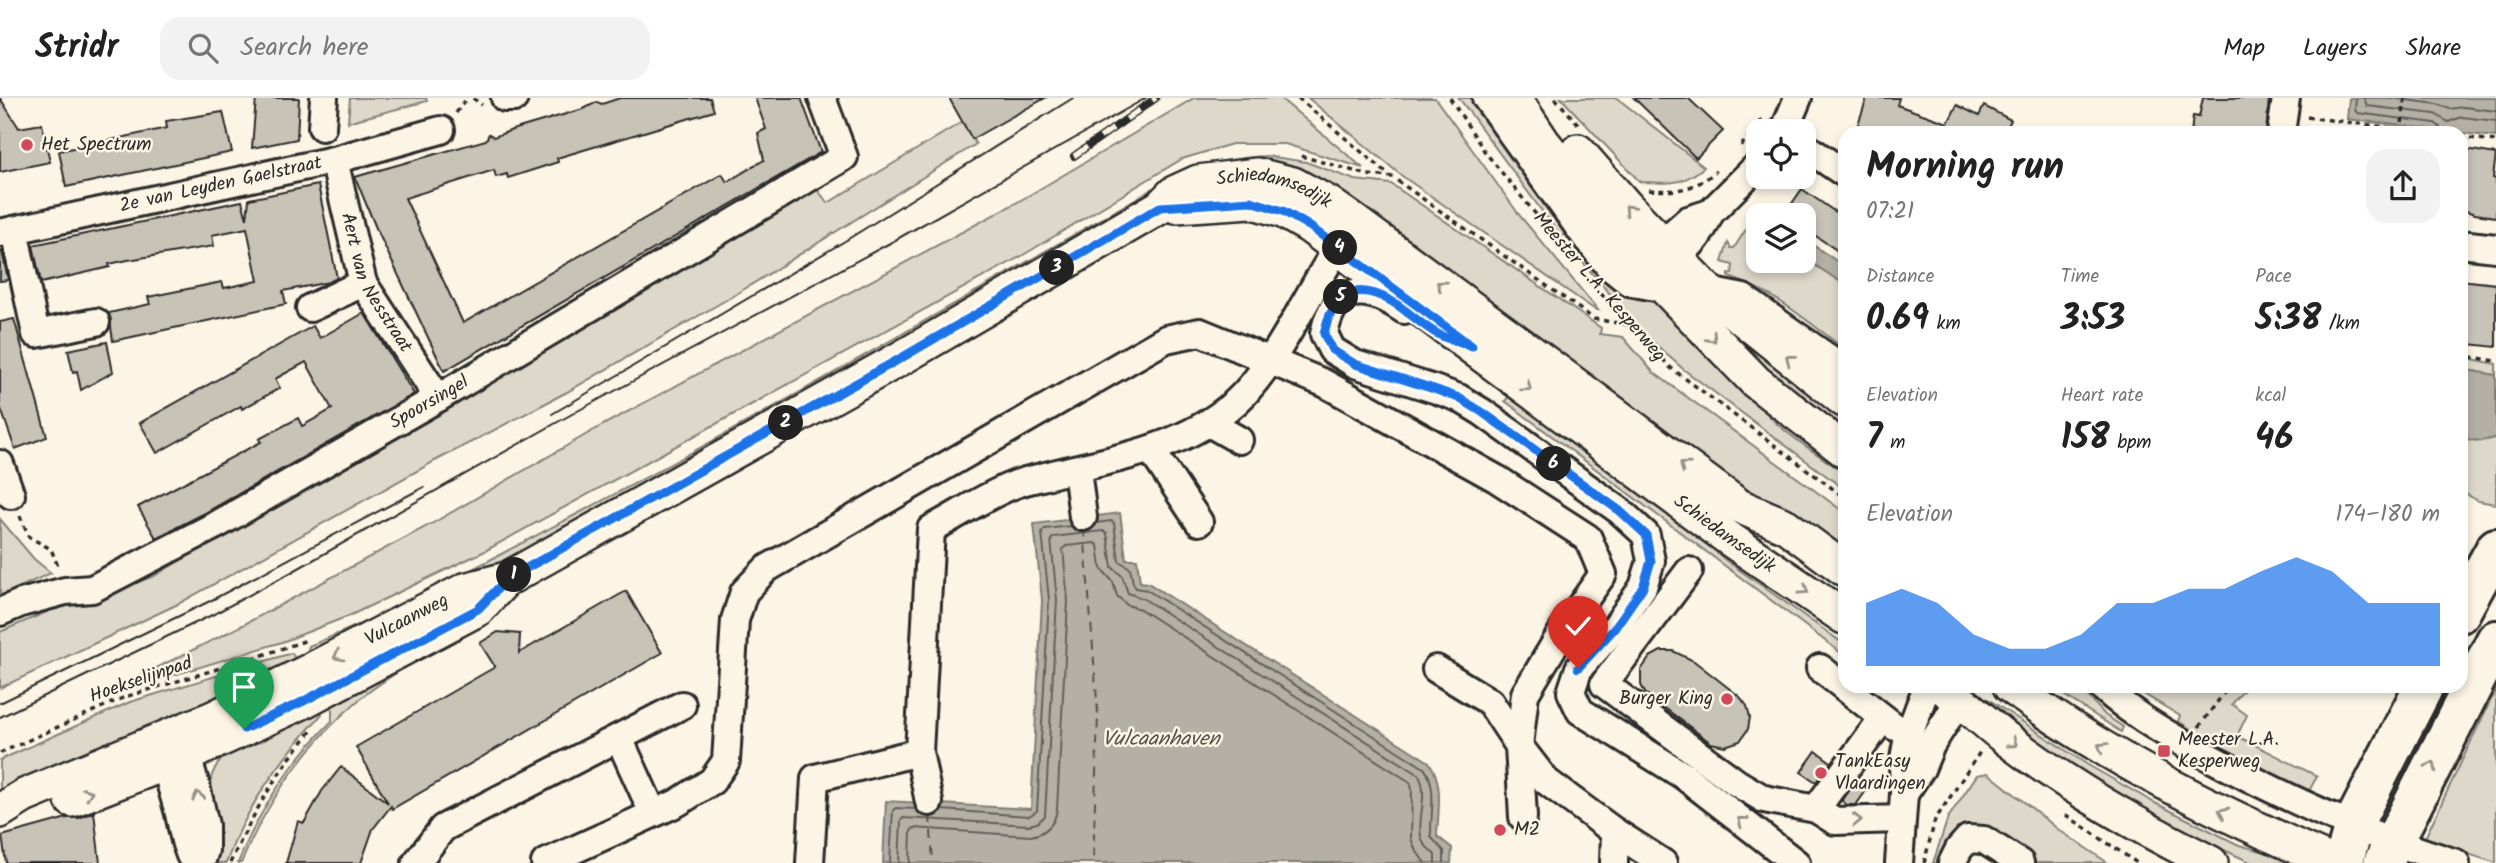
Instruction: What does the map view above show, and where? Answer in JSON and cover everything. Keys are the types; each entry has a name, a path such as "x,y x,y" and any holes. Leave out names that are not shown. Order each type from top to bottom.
{"highway":[{"path":"2468,599 2496,548"},
{"path":"2388,853 2496,640"},
{"path":"2343,863 2354,827 2421,693"}],"main road":[{"path":"1514,98 1543,142 1663,265 1708,291 1838,395"},
{"path":"1524,98 1558,128 1756,382 1838,445"},
{"name":"Schiedamsedijk","path":"1160,207 1251,201 1346,234 1497,324 1570,382 1739,506 1786,526 1838,565"},
{"name":"Vulcaanweg","path":"0,820 35,814 172,752 213,718 465,590 507,579 903,357 1160,207"},
{"name":"Schiedamsedijk","path":"1346,234 1472,346 1728,538 1838,613"},
{"path":"1960,693 2004,737 2082,791 2211,863"},
{"path":"2020,693 2149,775 2334,863"},
{"path":"2047,693 2052,698 2056,718"},
{"name":"Vulcaanweg","path":"0,811 24,796 172,752"}],"street":[{"path":"322,127 324,98"},
{"path":"505,98 514,98"},
{"name":"Spoorsingel","path":"0,612 21,603 65,591 92,589 218,524 438,398 844,157 822,98"},
{"name":"Meester L.A. Kesperweg","path":"1486,98 1609,266 1629,282 1663,265"},
{"path":"1789,119 1798,98"},
{"name":"2e van Leyden Gaelstraat","path":"7,231 334,160 441,130"},
{"path":"1816,154 1838,169"},
{"name":"Aert van Nesstraat","path":"334,160 363,284 438,398"},
{"path":"1663,265 1703,233 1710,213 1746,160"},
{"path":"7,231 36,334 96,322"},
{"path":"929,802 919,752 932,529 1015,484 1152,450 1209,423 1244,394 1271,359 1346,234"},
{"path":"2468,245 2496,248"},
{"path":"310,308 363,284"},
{"path":"1708,291 1743,298 1838,365"},
{"path":"1472,346 1438,335 1391,301 1375,294 1355,293 1339,298 1328,314 1324,334 1332,350 1355,364 1459,398 1482,412 1620,511 1646,535 1651,561 1643,587 1614,629 1578,668 1571,692 1580,711 1684,776 1796,863"},
{"path":"545,863 677,803 712,781 726,761 735,620 744,592 765,569 1166,339 1200,331 1324,383 1497,479 1588,538 1603,574 1562,632 1525,694 1519,746 1523,817"},
{"path":"1209,423 1239,440"},
{"path":"1152,450 1199,522"},
{"path":"0,464 11,495"},
{"path":"1077,468 1083,517"},
{"path":"1689,571 1604,684 1737,783 1764,799 1816,809 1835,821 1903,806"},
{"path":"1820,668 1838,682"},
{"path":"1436,669 1490,702 1546,781 1615,832 1663,863"},
{"path":"1852,693 1908,737"},
{"path":"1899,863 1903,764 1908,737 1924,693"},
{"path":"1903,806 1956,693"},
{"path":"2109,693 2122,705 2183,736 2295,802 2354,827 2388,853 2456,863"},
{"path":"416,863 443,828 682,705"},
{"path":"1816,809 1883,718"},
{"path":"619,737 653,813"},
{"path":"172,752 174,793 186,848 194,863"},
{"path":"172,752 205,825 205,850 201,863"},
{"path":"810,863 815,778 919,752"},
{"path":"1614,862 1615,832"},
{"path":"1952,863 1958,849 1968,839 1984,840 2020,863"}],"path":[{"path":"1298,98 1392,177"},
{"name":"Meester L.A. Kesperweg","path":"1450,98 1485,152 1563,248"},
{"path":"2402,126 2405,98"},
{"path":"1762,119 1767,109"},
{"path":"2283,115 2370,126"},
{"path":"2468,138 2496,141"},
{"path":"1637,189 1676,192 1692,188 1722,166"},
{"name":"Meester L.A. Kesperweg","path":"1594,285 1671,368 1838,493"},
{"path":"2468,356 2496,361"},
{"path":"11,495 29,537 51,550 65,591"},
{"path":"230,863 252,816 278,773 327,714 328,707 310,669"},
{"name":"Hoekselijnpad","path":"0,753 125,697 310,669"},
{"path":"2183,736 2223,693"},
{"path":"1924,863 1935,820 1980,752"}],"shaded area":[{"path":"350,98 426,98 427,101 348,122"},
{"path":"1194,98 1280,98 1363,168 1285,144 1232,144 1182,159 1020,257 483,552 351,615 282,642 92,700 241,626 433,523 601,426 1016,203"},
{"path":"1308,98 1435,98 1520,216 1598,310 1402,176"},
{"path":"1459,98 1474,98 1571,229 1561,237"},
{"path":"1561,98 1617,98 1704,167 1689,178 1681,180 1667,183 1640,182"},
{"path":"962,122 976,144 738,293 567,392 435,461 178,604 0,688 0,632 49,611 154,576 812,183 828,203"},
{"path":"1267,156 1306,162 1355,180 1391,184 1601,328 1600,334 1623,337 1653,372 1838,508 1838,550 1788,512 1717,473 1259,171 451,591 310,660 307,653 309,646 446,583 728,433 1168,180 1193,170 1240,158"},
{"path":"1746,230 1746,273 1816,273 1816,266 1838,280 1838,344 1775,299 1729,277 1733,265 1722,262 1728,243 1734,248"},
{"path":"1581,244 1642,297 1661,304 1679,316 1712,348 1779,426 1838,469 1838,485 1683,369 1645,335 1572,250"},
{"path":"1702,302 1838,410 1838,428 1763,372"},
{"path":"2468,359 2496,364 2496,375 2468,370"},
{"path":"1511,394 1687,523 1724,559 1838,640 1838,651 1505,401"},
{"path":"2496,437 2496,504 2478,501 2468,495 2468,438"},
{"path":"0,519 34,559 51,573 0,596"},
{"path":"292,653 299,666 0,799 0,760 130,702"},
{"path":"424,655 368,692 342,715 307,753 277,795 241,863 238,863 266,806 303,753 332,721 332,703"},
{"path":"2496,689 2496,863 2424,840"},
{"path":"2061,693 2085,693 2105,715 2123,727 2121,732"},
{"path":"2142,693 2241,693 2232,704 2247,715 2237,736 2317,776 2307,795 2195,737 2194,731 2178,721 2180,716"},
{"path":"1988,699 2088,765 2153,802 2239,845 2306,863 2252,863 2179,829 2088,775 1985,705"},
{"path":"316,702 322,714 293,748 255,802 226,863 213,863 214,830 210,787 213,772 222,758 251,735"},
{"path":"1988,773 2059,830 2108,863 2030,863 1983,831 1945,863 1933,863 1948,818 1977,775"}],"water":[{"path":"2349,98 2496,98 2496,137 2468,134 2468,126 2405,126 2347,119"},
{"path":"1816,247 1838,262 1838,280 1816,266"},
{"path":"2468,370 2496,375 2496,437 2478,441 2469,439"},
{"name":"Vulcaanhaven","path":"1120,513 1126,559 1137,559 1140,582 1148,583 1429,762 1434,770 1438,788 1437,836 1452,848 1451,863 883,863 886,801 1031,809 1042,600 1034,524"}],"building":[{"path":"0,98 19,128 42,124 50,162 0,172"},
{"path":"256,98 299,98 297,139 252,148"},
{"path":"620,98 710,98 714,111 557,158 558,162 508,178 507,174 496,177 494,170 405,198 463,323 722,174 727,182 764,160 758,133 766,129 755,98 801,98 821,152 444,371 376,228 355,177 486,140 489,134 494,137 583,109 597,102 602,104"},
{"path":"949,98 1045,98 972,139"},
{"path":"1634,98 1688,98 1723,131 1696,158"},
{"path":"1867,98 1899,98 1897,105 1948,123 1957,105 1979,116 1984,106 2011,120 2008,126 1857,126"},
{"path":"2203,98 2269,98 2267,126 2192,126 2193,116 2199,117"},
{"path":"223,112 232,152 66,187 59,151 167,128 166,121"},
{"path":"2468,149 2496,154 2493,178 2496,179 2496,217 2468,212"},
{"path":"318,185 337,278 283,291 286,304 113,341 109,313 150,304 148,297 222,282 224,288 258,281 247,228 212,235 214,246 109,264 110,267 41,283 33,245 242,201 247,219 249,199"},
{"path":"1802,189 1838,214 1838,251 1816,236 1816,203 1792,203"},
{"path":"2,251 8,280 0,281 0,252"},
{"path":"2468,281 2496,284 2496,347 2468,344"},
{"path":"364,313 414,394 156,538 138,507 261,442 259,439 298,418 302,426 332,409 306,362 275,379 280,388 242,409 241,406 157,453 140,423 313,326 320,338"},
{"path":"14,319 47,437 15,449 0,406 0,322"},
{"path":"107,342 113,372 81,390 68,350"},
{"path":"626,591 662,653 392,809 391,806 373,829 361,863 286,863 298,821 304,823 322,791 341,767 388,803 356,747 495,667 480,643 498,632 520,634 519,653"},
{"path":"1661,651 1673,651 1694,661 1740,697 1747,706 1750,717 1748,729 1740,741 1725,746 1711,743 1645,693 1641,685 1641,670 1650,657"},
{"path":"1816,751 1831,762 1816,782 1801,772"},
{"path":"1857,780 1868,788 1856,805 1847,805 1842,801"},
{"path":"94,812 100,863 6,863 2,836"}],"ferry route":[{"path":"1084,529 1098,714 1093,863"},
{"path":"930,815 933,863"}],"tram line":[{"path":"552,414 845,241 1073,98"},
{"path":"0,717 214,614 290,573 572,414 890,243 1146,98"},
{"path":"0,703 210,601 424,487"}],"railway":[{"path":"1074,156 1156,98"}],"place":[{"name":"Het Spectrum","path":"27,145"},
{"name":"Burger King","path":"1727,699"},
{"name":"Meester L.A. Kesperweg","path":"2164,751"},
{"name":"TankEasy Vlaardingen","path":"1821,773"},
{"name":"M2","path":"1500,830"}],"route":[{"path":"244,729 302,702 478,609 507,579 903,357 1160,207 1233,201 1251,201 1283,211 1309,226 1472,346 1438,335 1391,301 1375,294 1355,293 1339,298 1328,314 1324,334 1332,350 1355,364 1459,398 1620,511 1646,535 1651,561 1643,587 1614,629 1578,668"}]}
